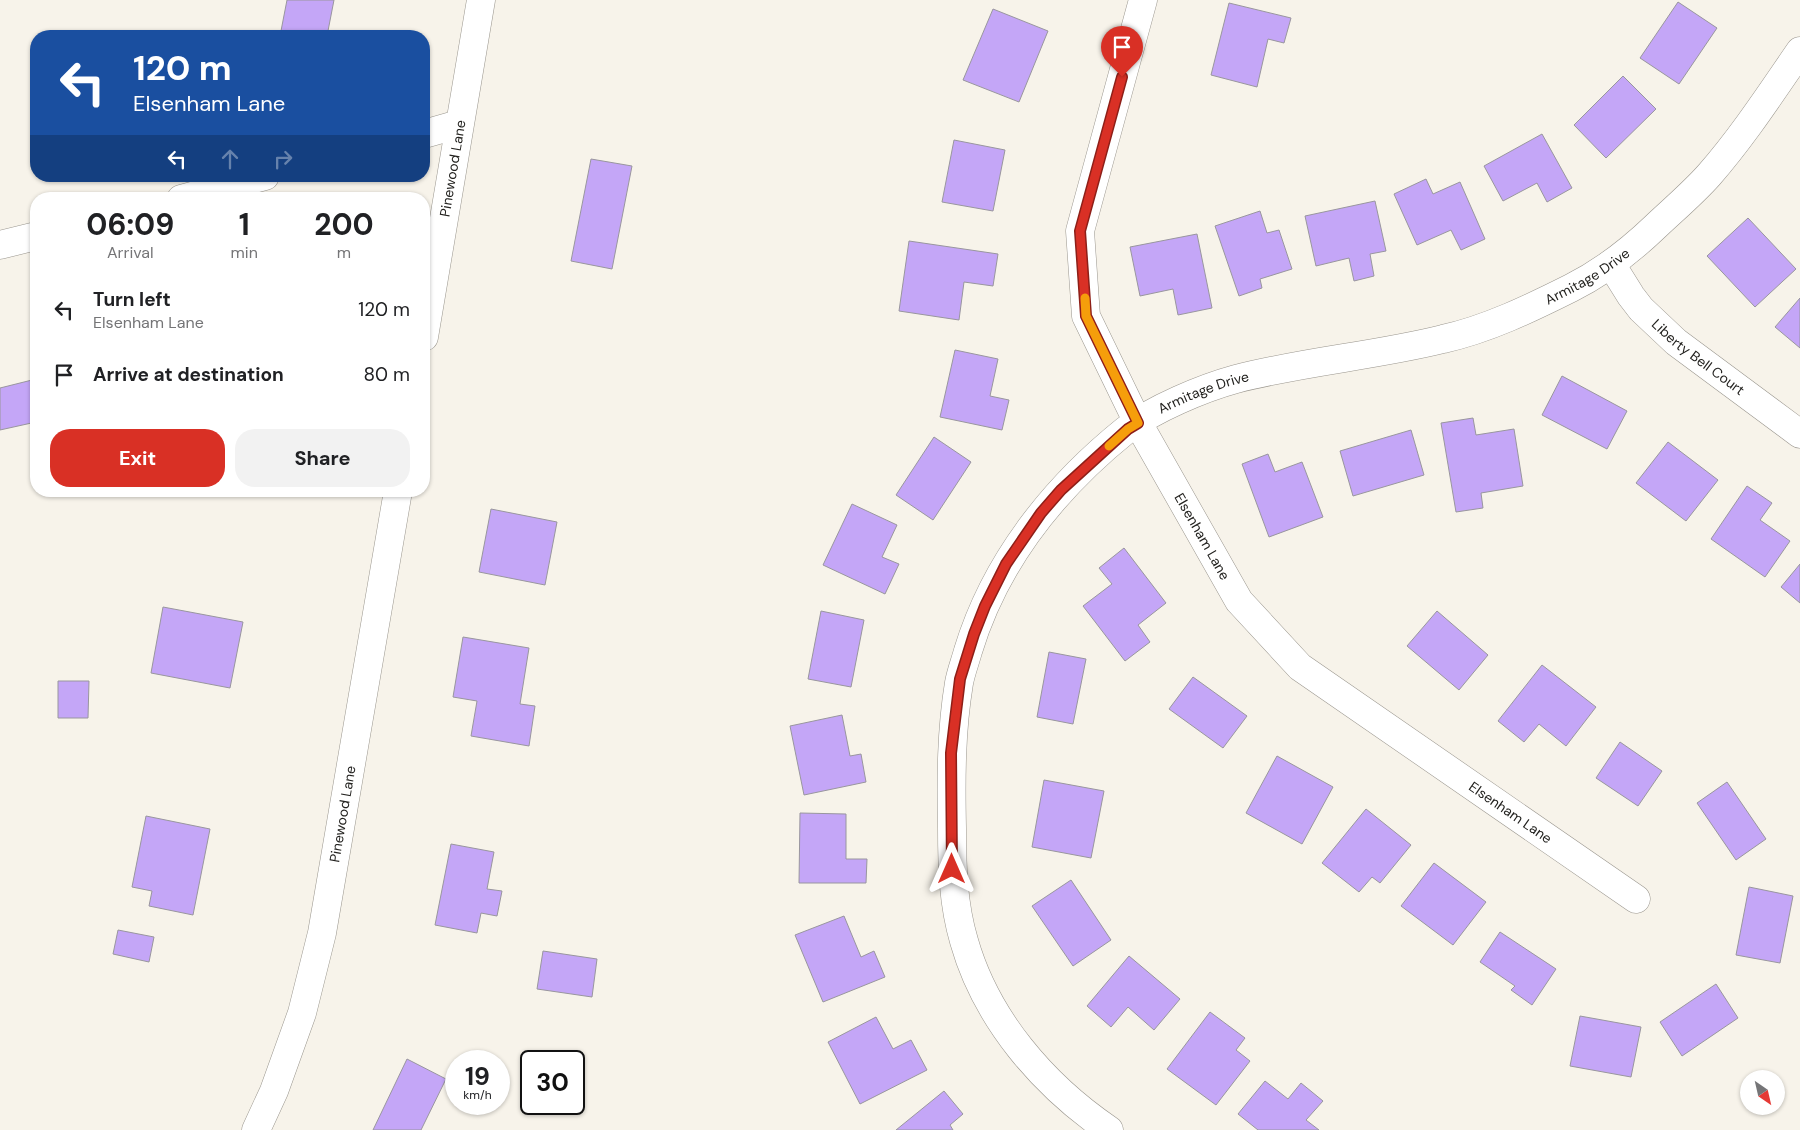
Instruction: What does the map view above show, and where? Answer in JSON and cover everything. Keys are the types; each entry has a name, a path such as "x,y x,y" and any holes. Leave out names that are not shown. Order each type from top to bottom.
{"street":[{"name":"Pinewood Lane","path":"430,300 481,0"},
{"name":"Elsenham Lane","path":"1143,0 1080,231 1086,316 1138,423 1239,601 1300,667 1636,899"},
{"name":"Armitage Drive","path":"1110,1130 1090,1117 1053,1086 1017,1045 989,1001 971,962 963,939 957,909 952,869 951,753 960,679 985,606 1006,564 1041,513 1061,490 1128,429 1150,415 1205,389 1234,380 1295,365 1382,352 1447,338 1479,328 1574,287 1611,264 1641,240 1710,174 1753,121 1800,51"},
{"path":"430,132 459,124"},
{"path":"207,192 243,182"},
{"path":"0,245 30,238"},
{"name":"Liberty Bell Court","path":"1611,264 1630,296 1676,342 1800,434"},
{"name":"Pinewood Lane","path":"256,1130 274,1091 302,1013 322,933 397,497"}],"building":[{"path":"287,0 334,0 328,30 281,30"},
{"path":"1678,2 1717,28 1679,84 1640,58"},
{"path":"1229,3 1291,18 1284,43 1268,39 1257,87 1211,75"},
{"path":"993,9 1048,31 1019,102 963,80"},
{"path":"1623,76 1656,109 1606,158 1574,125"},
{"path":"1542,134 1572,188 1547,202 1537,183 1503,201 1484,166"},
{"path":"954,140 1005,150 993,211 942,202"},
{"path":"591,159 632,166 612,269 571,261"},
{"path":"1426,179 1433,194 1460,182 1485,239 1461,250 1451,230 1417,245 1394,194"},
{"path":"1375,201 1386,251 1370,254 1374,276 1354,281 1349,258 1316,266 1305,216"},
{"path":"1260,211 1267,233 1279,230 1292,269 1260,279 1262,288 1239,296 1215,226"},
{"path":"1748,218 1796,269 1755,307 1707,256"},
{"path":"1197,234 1212,308 1178,315 1173,289 1140,296 1130,247"},
{"path":"909,241 998,254 993,286 964,282 959,320 899,311"},
{"path":"1800,298 1800,348 1775,327"},
{"path":"955,350 998,359 990,396 1009,400 1002,430 940,417"},
{"path":"1562,376 1627,411 1607,449 1542,415"},
{"path":"30,380 30,423 0,430 0,388"},
{"path":"1473,418 1476,435 1514,429 1523,486 1481,493 1483,508 1456,512 1441,423"},
{"path":"1411,430 1424,475 1353,496 1340,451"},
{"path":"934,437 971,462 933,520 896,495"},
{"path":"1668,442 1718,480 1686,521 1636,483"},
{"path":"1268,454 1275,472 1302,462 1323,517 1269,537 1242,464"},
{"path":"1747,486 1772,503 1760,520 1790,541 1765,577 1711,539"},
{"path":"852,504 897,525 882,557 899,564 885,594 823,565"},
{"path":"491,509 557,522 545,585 479,572"},
{"path":"1124,548 1166,603 1138,625 1150,642 1125,661 1083,606 1112,584 1099,568"},
{"path":"1800,564 1800,603 1781,587"},
{"path":"163,607 243,622 230,688 151,673"},
{"path":"821,611 864,620 851,687 808,679"},
{"path":"1437,611 1488,655 1459,690 1407,646"},
{"path":"463,637 529,648 520,704 535,706 529,746 471,736 477,701 453,697"},
{"path":"1049,652 1086,659 1073,724 1037,717"},
{"path":"1542,665 1596,707 1566,746 1539,724 1524,742 1498,721"},
{"path":"1193,677 1247,716 1223,748 1169,709"},
{"path":"58,681 89,681 88,718 58,718"},
{"path":"842,715 850,756 861,754 866,782 804,795 790,726"},
{"path":"1620,742 1662,771 1638,806 1596,778"},
{"path":"1277,756 1333,787 1302,844 1246,813"},
{"path":"1044,780 1104,791 1091,858 1032,847"},
{"path":"1727,782 1766,839 1736,860 1697,803"},
{"path":"1366,809 1411,845 1380,883 1372,877 1359,892 1322,863"},
{"path":"800,813 846,814 846,859 867,859 866,883 799,883"},
{"path":"146,816 210,829 193,915 149,906 152,891 132,887"},
{"path":"451,844 494,852 487,889 502,891 497,916 481,913 477,933 435,925"},
{"path":"1434,863 1486,902 1453,945 1401,906"},
{"path":"1071,880 1111,940 1073,966 1032,906"},
{"path":"1749,887 1793,896 1780,963 1736,955"},
{"path":"844,916 861,957 874,951 885,977 823,1002 795,935"},
{"path":"118,930 154,937 149,962 113,954"},
{"path":"1500,932 1556,969 1532,1005 1511,990 1515,986 1480,962"},
{"path":"543,951 597,959 592,997 537,989"},
{"path":"1129,956 1180,999 1154,1030 1128,1007 1111,1027 1087,1006"},
{"path":"1716,984 1738,1018 1682,1056 1660,1022"},
{"path":"1210,1012 1245,1038 1236,1050 1250,1061 1216,1105 1167,1069"},
{"path":"1580,1016 1641,1027 1631,1077 1570,1066"},
{"path":"876,1017 893,1049 911,1040 927,1070 860,1104 828,1042"},
{"path":"407,1059 445,1078 421,1130 373,1130"},
{"path":"1265,1081 1288,1099 1301,1083 1323,1101 1306,1120 1319,1130 1258,1130 1238,1114"},
{"path":"944,1091 963,1114 950,1125 953,1130 896,1130"}],"slow traffic":[{"path":"1085,298 1086,316 1138,423 1128,429 1109,446"}],"route":[{"path":"952,869 951,753 960,679 985,606 1006,564 1041,513 1061,490 1128,429 1138,423 1086,316 1080,231 1122,77"}]}
